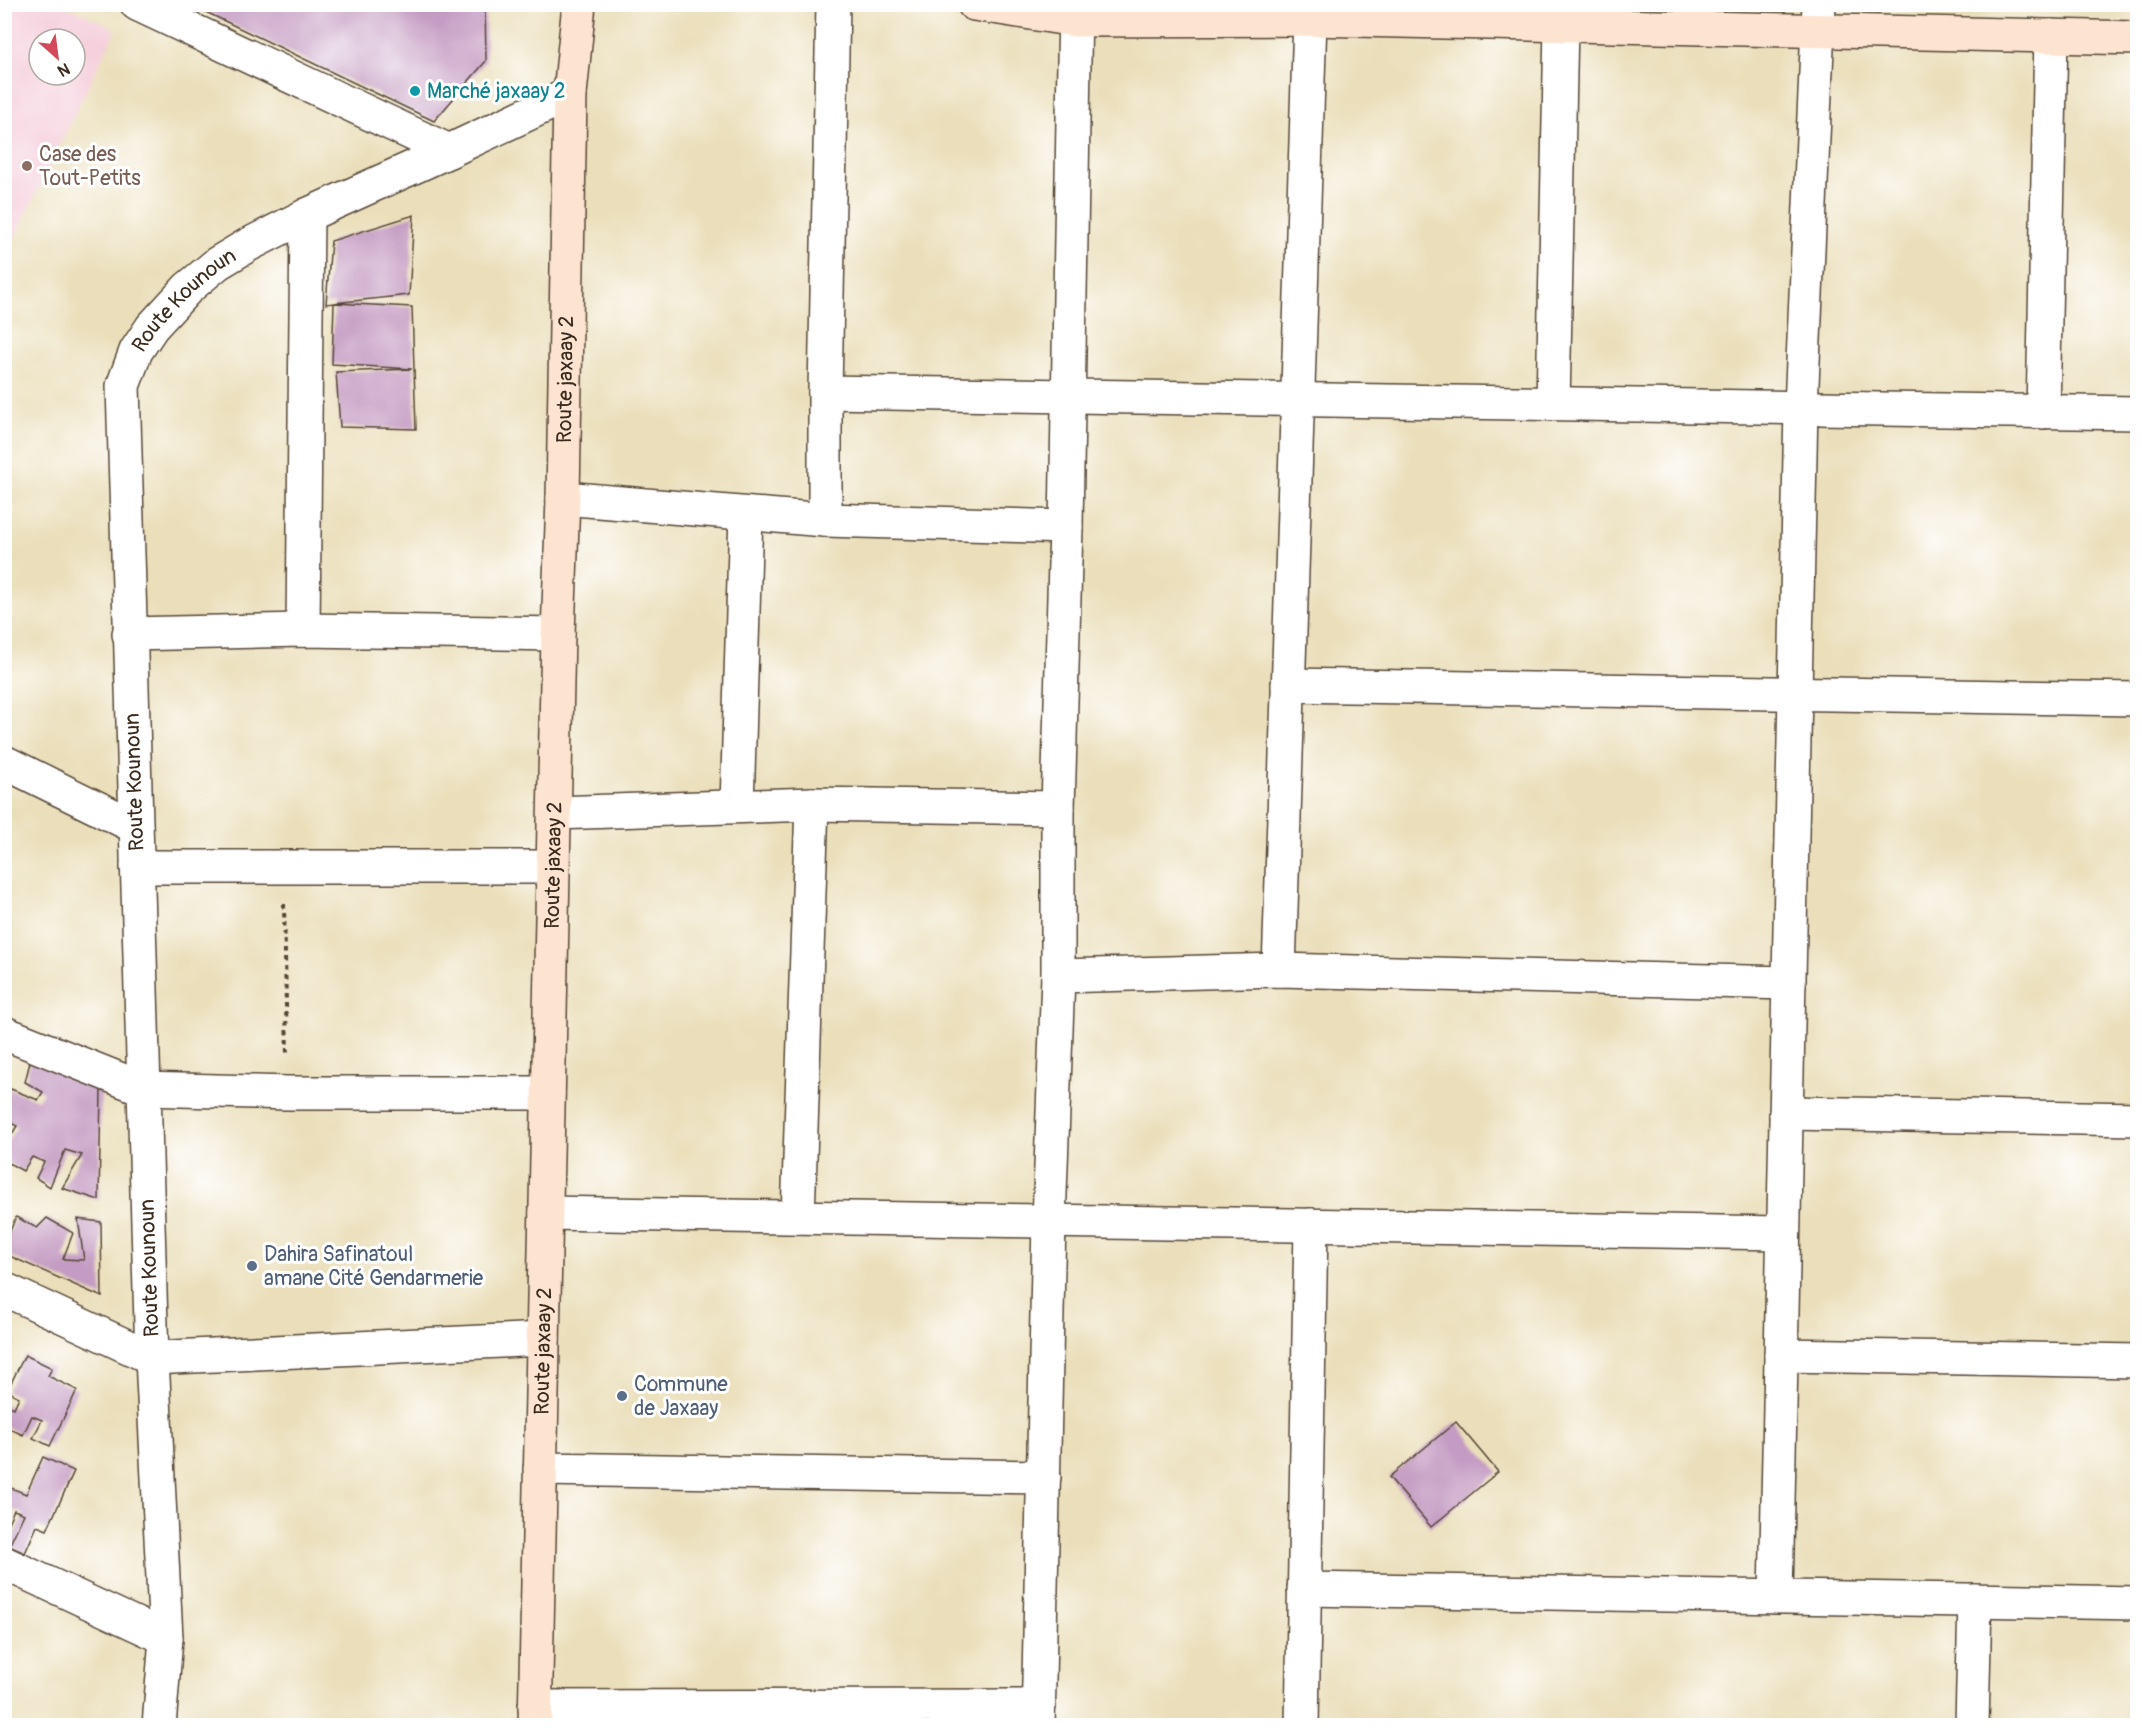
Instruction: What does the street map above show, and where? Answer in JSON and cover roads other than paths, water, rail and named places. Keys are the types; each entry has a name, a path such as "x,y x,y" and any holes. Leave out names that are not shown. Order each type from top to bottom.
{"street":[{"path":"137,4 449,151"},
{"name":"Route jaxaay 2","path":"535,1716 570,94 579,4"},
{"path":"825,520 825,392 833,4"},
{"path":"974,4 1075,12 1561,25 1819,17 2051,36 2138,38"},
{"path":"535,1716 1038,1716 1049,1221 1058,976 1058,808 1066,526 1075,12"},
{"path":"1776,1597 1801,407 1819,17"},
{"path":"1279,970 1310,19"},
{"path":"1553,404 1561,25"},
{"path":"2043,411 2051,36"},
{"name":"Route Kounoun","path":"159,1725 166,1638 152,1358 123,386 136,351 152,327 188,288 210,270 248,245 307,215 570,94"},
{"path":"303,630 307,215"},
{"path":"825,392 2138,413"},
{"path":"563,498 825,520 1066,526"},
{"path":"737,806 746,513"},
{"path":"129,634 303,630 558,634"},
{"path":"1288,685 2138,699"},
{"path":"4,762 136,828"},
{"path":"555,813 812,804 1058,808"},
{"path":"798,1217 812,804"},
{"path":"137,867 554,867"},
{"path":"1058,976 1279,970 1789,983"},
{"path":"4,1033 144,1089 288,1093 548,1093"},
{"path":"1786,1113 2138,1119"},
{"path":"546,1213 1783,1233"},
{"path":"1302,1725 1311,1225"},
{"path":"4,1289 152,1358 543,1339"},
{"path":"1780,1356 2138,1361"},
{"path":"540,1469 1044,1477"},
{"path":"4,1563 166,1638"},
{"path":"1304,1590 2138,1603"},
{"path":"1972,1725 1975,1600"}],"place":[{"name":"Marché jaxaay 2","path":"415,91"},
{"name":"Case des Tout-Petits","path":"27,166"},
{"name":"Dahira Safinatoul amane Cité Gendarmerie","path":"252,1266"},
{"name":"Commune de Jaxaay","path":"622,1396"}]}
